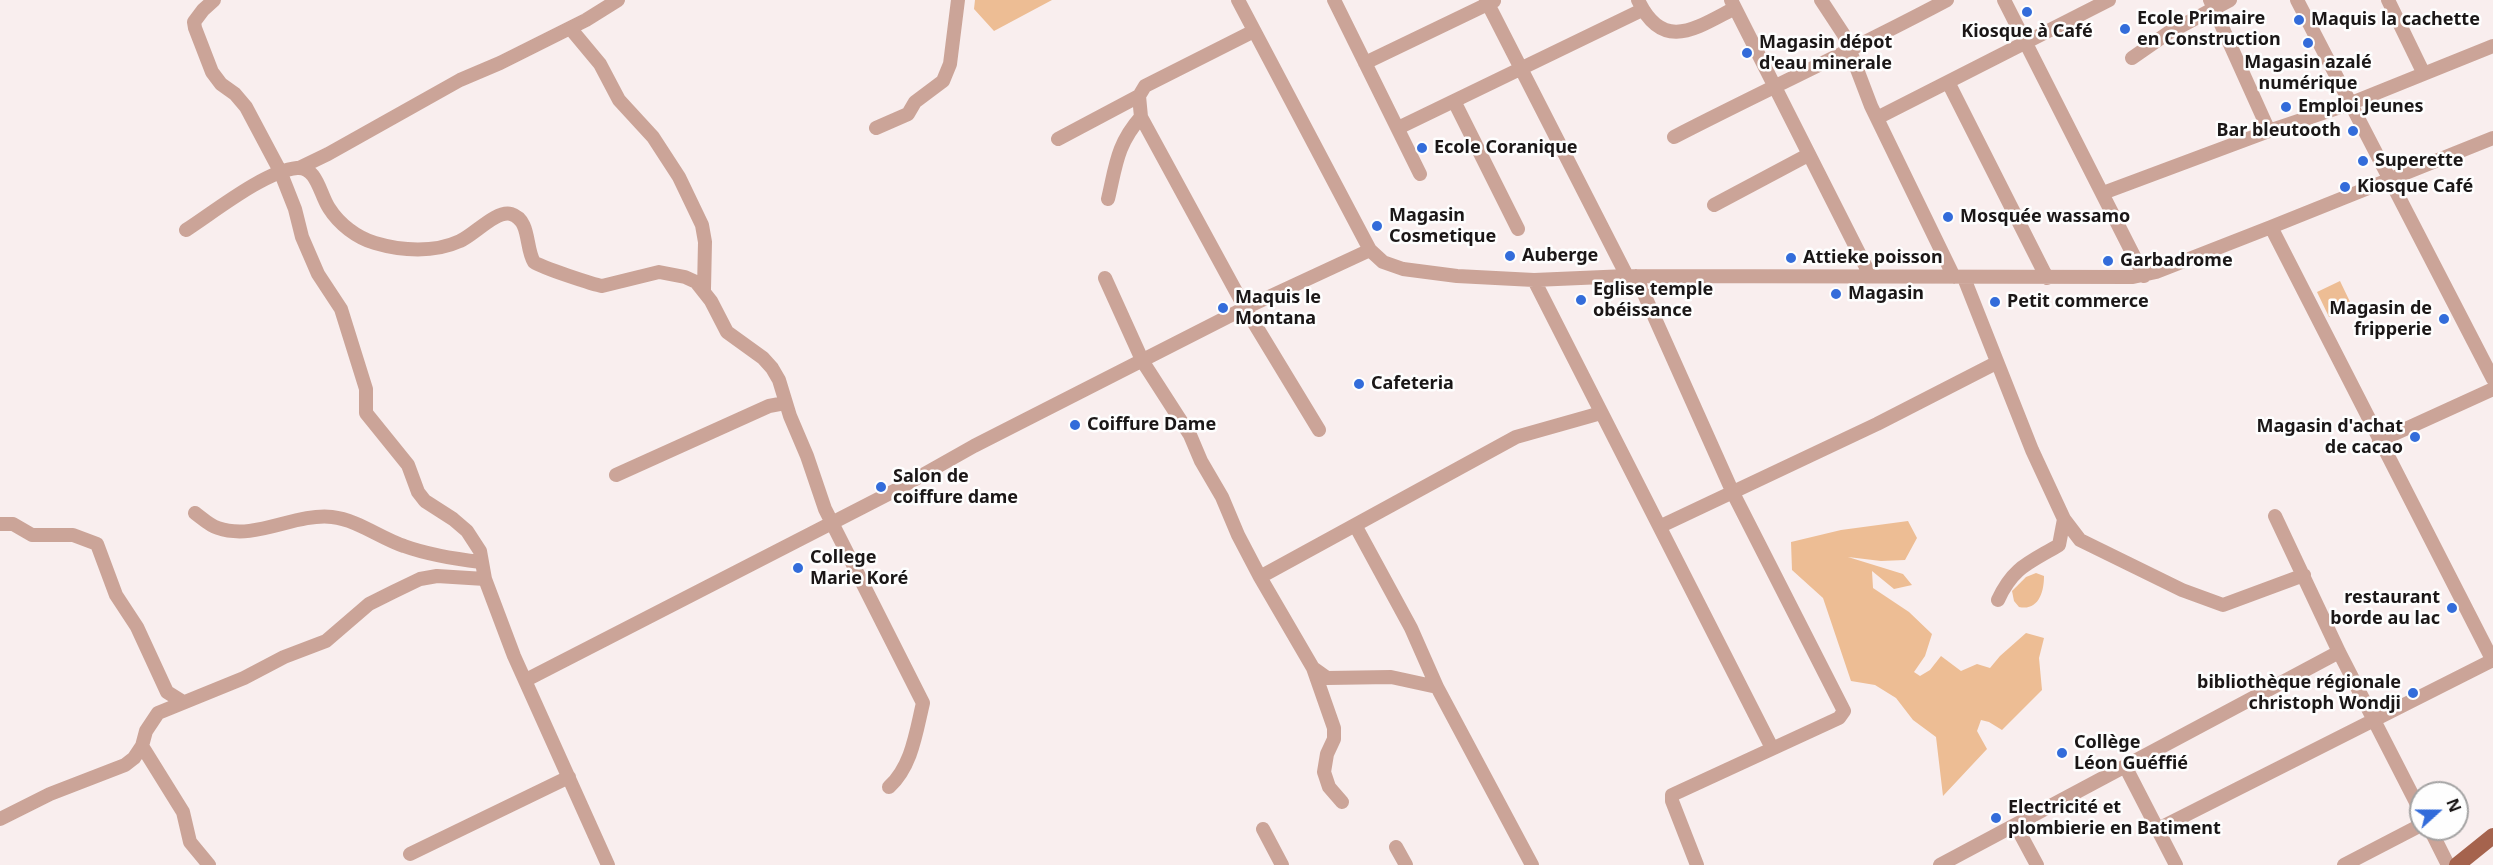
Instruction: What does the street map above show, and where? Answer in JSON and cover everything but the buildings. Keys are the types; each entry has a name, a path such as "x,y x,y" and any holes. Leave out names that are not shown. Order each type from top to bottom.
{"main road":[{"path":"2457,865 2493,836"}],"street":[{"path":"214,0 198,16 194,22 195,28 212,72 221,84 236,94 246,106 280,171 302,237 318,274 341,309 366,389 366,413 408,465 418,492 425,501 467,531 480,551 485,579 514,656 609,865"},
{"path":"186,230 280,171 299,168 328,154 460,80 570,28 618,0"},
{"path":"876,128 908,114 915,102 943,81 950,64 958,0"},
{"path":"1238,0 1370,250 1383,262 1402,269 1457,276 1534,280 1632,276 1870,275 1959,278 2126,278 2144,276 2493,138"},
{"path":"1334,0 1420,174"},
{"path":"1821,0 1835,18 1877,118 1959,278 2064,519 2080,540 2182,590 2223,604 2304,575"},
{"path":"1674,137 1775,84 1849,51 1947,0"},
{"path":"2004,0 2028,43 2144,276"},
{"path":"1877,118 2109,0"},
{"path":"2132,58 2212,4 2230,0"},
{"path":"2297,0 2349,104 2488,357 2493,379"},
{"path":"1365,63 1490,1 1521,69 1632,276 1733,493 1844,711 1839,718 1672,795 1672,801 1697,865"},
{"path":"2394,2 2423,72"},
{"path":"1398,128 1521,69 1640,5 1664,31 1677,33 1692,30 1733,4 1870,275"},
{"path":"2212,4 2269,131"},
{"path":"570,28 600,64 619,100 653,137 679,177 702,225 705,242 704,290"},
{"path":"1058,139 1139,96 1145,86 1254,31"},
{"path":"2103,193 2269,131 2349,104 2423,72 2493,46"},
{"path":"1948,82 2047,278"},
{"path":"1139,96 1141,117 1245,308 1319,430"},
{"path":"1454,101 1518,229"},
{"path":"1108,199 1121,145 1128,132 1141,117"},
{"path":"1714,205 1808,155"},
{"path":"299,168 312,174 328,207 339,220 352,232 373,243 397,248 430,249 460,242 503,213 509,213 522,223 533,261 541,267 602,286 659,272 685,277 696,282 704,290 727,332 763,358 779,380 785,403 832,522 923,703 912,747 901,776 889,787"},
{"path":"2158,829 2493,660 2271,227"},
{"path":"526,680 896,490 974,446 1143,362 1245,308 1370,250"},
{"path":"1105,278 1143,362 1190,435 1201,461 1222,497 1238,536 1313,668 1334,728 1334,739 1327,754 1324,772 1329,788 1342,802"},
{"path":"1534,280 1772,748"},
{"path":"1661,526 1877,424 1996,363"},
{"path":"2379,441 2493,389"},
{"path":"616,475 769,406 785,403"},
{"path":"1260,577 1516,437 1601,413"},
{"path":"195,513 216,528 234,531 261,528 308,516 333,517 353,522 405,546 452,558 481,562"},
{"path":"2275,516 2339,652 2409,789"},
{"path":"1998,600 2007,580 2015,572 2059,545 2064,519"},
{"path":"0,524 13,525 32,534 73,535 97,544 116,595 137,627 167,692 183,702"},
{"path":"1355,525 1412,628 1437,687 1532,865"},
{"path":"0,819 50,794 125,765 134,758 142,746 146,731 158,713 244,678 284,657 326,641 369,604 420,579 437,576 485,579"},
{"path":"1940,865 2339,652"},
{"path":"1313,668 1327,678 1390,677 1437,687"},
{"path":"142,746 183,812 190,842 209,865"},
{"path":"2126,766 2176,865"},
{"path":"410,854 569,777"},
{"path":"2016,826 2037,865"},
{"path":"1263,829 1282,865"},
{"path":"2344,865 2409,831"},
{"path":"2436,841 2448,865"},
{"path":"1396,847 1406,865"}],"shaded area":[{"path":"975,0 1052,0 994,31 974,9"},
{"path":"2340,281 2352,306 2329,317 2317,292"},
{"path":"1908,521 1917,538 1905,560 1881,561 1848,557 1903,574 1912,585 1894,589 1872,571 1873,588 1909,612 1932,634 1925,656 1914,672 1920,676 1930,670 1941,656 1961,671 1977,664 1990,668 2026,633 2044,638 2039,658 2042,690 2002,730 1981,720 1977,731 1987,749 1943,796 1936,737 1913,720 1896,698 1875,685 1851,681 1823,598 1792,570 1791,542 1841,530"},
{"path":"2036,573 2044,576 2039,599 2026,608 2019,607 2014,601 2012,591 2026,577"}],"place":[{"name":"Kiosque à Café","path":"2027,12"},
{"name":"Maquis la cachette","path":"2299,20"},
{"name":"Ecole Primaire en Construction","path":"2125,29"},
{"name":"Magasin azalé numérique","path":"2308,43"},
{"name":"Magasin dépot d'eau minerale","path":"1747,53"},
{"name":"Emploi Jeunes","path":"2286,107"},
{"name":"Bar bleutooth","path":"2353,131"},
{"name":"Ecole Coranique","path":"1422,148"},
{"name":"Superette","path":"2363,161"},
{"name":"Kiosque Café","path":"2345,187"},
{"name":"Mosquée wassamo","path":"1948,217"},
{"name":"Magasin Cosmetique","path":"1377,226"},
{"name":"Auberge","path":"1510,256"},
{"name":"Attieke poisson","path":"1791,258"},
{"name":"Garbadrome","path":"2108,261"},
{"name":"Magasin","path":"1836,294"},
{"name":"Eglise temple obéissance","path":"1581,300"},
{"name":"Petit commerce","path":"1995,302"},
{"name":"Maquis le Montana","path":"1223,308"},
{"name":"Magasin de fripperie","path":"2444,319"},
{"name":"Cafeteria","path":"1359,384"},
{"name":"Coiffure Dame","path":"1075,425"},
{"name":"Magasin d'achat de cacao","path":"2415,437"},
{"name":"Salon de coiffure dame","path":"881,487"},
{"name":"College Marie Koré","path":"798,568"},
{"name":"restaurant borde au lac","path":"2452,608"},
{"name":"bibliothèque régionale christoph Wondji","path":"2413,693"},
{"name":"Collège Léon Guéffié","path":"2062,753"},
{"name":"Electricité et plombierie en Batiment","path":"1996,818"}]}
